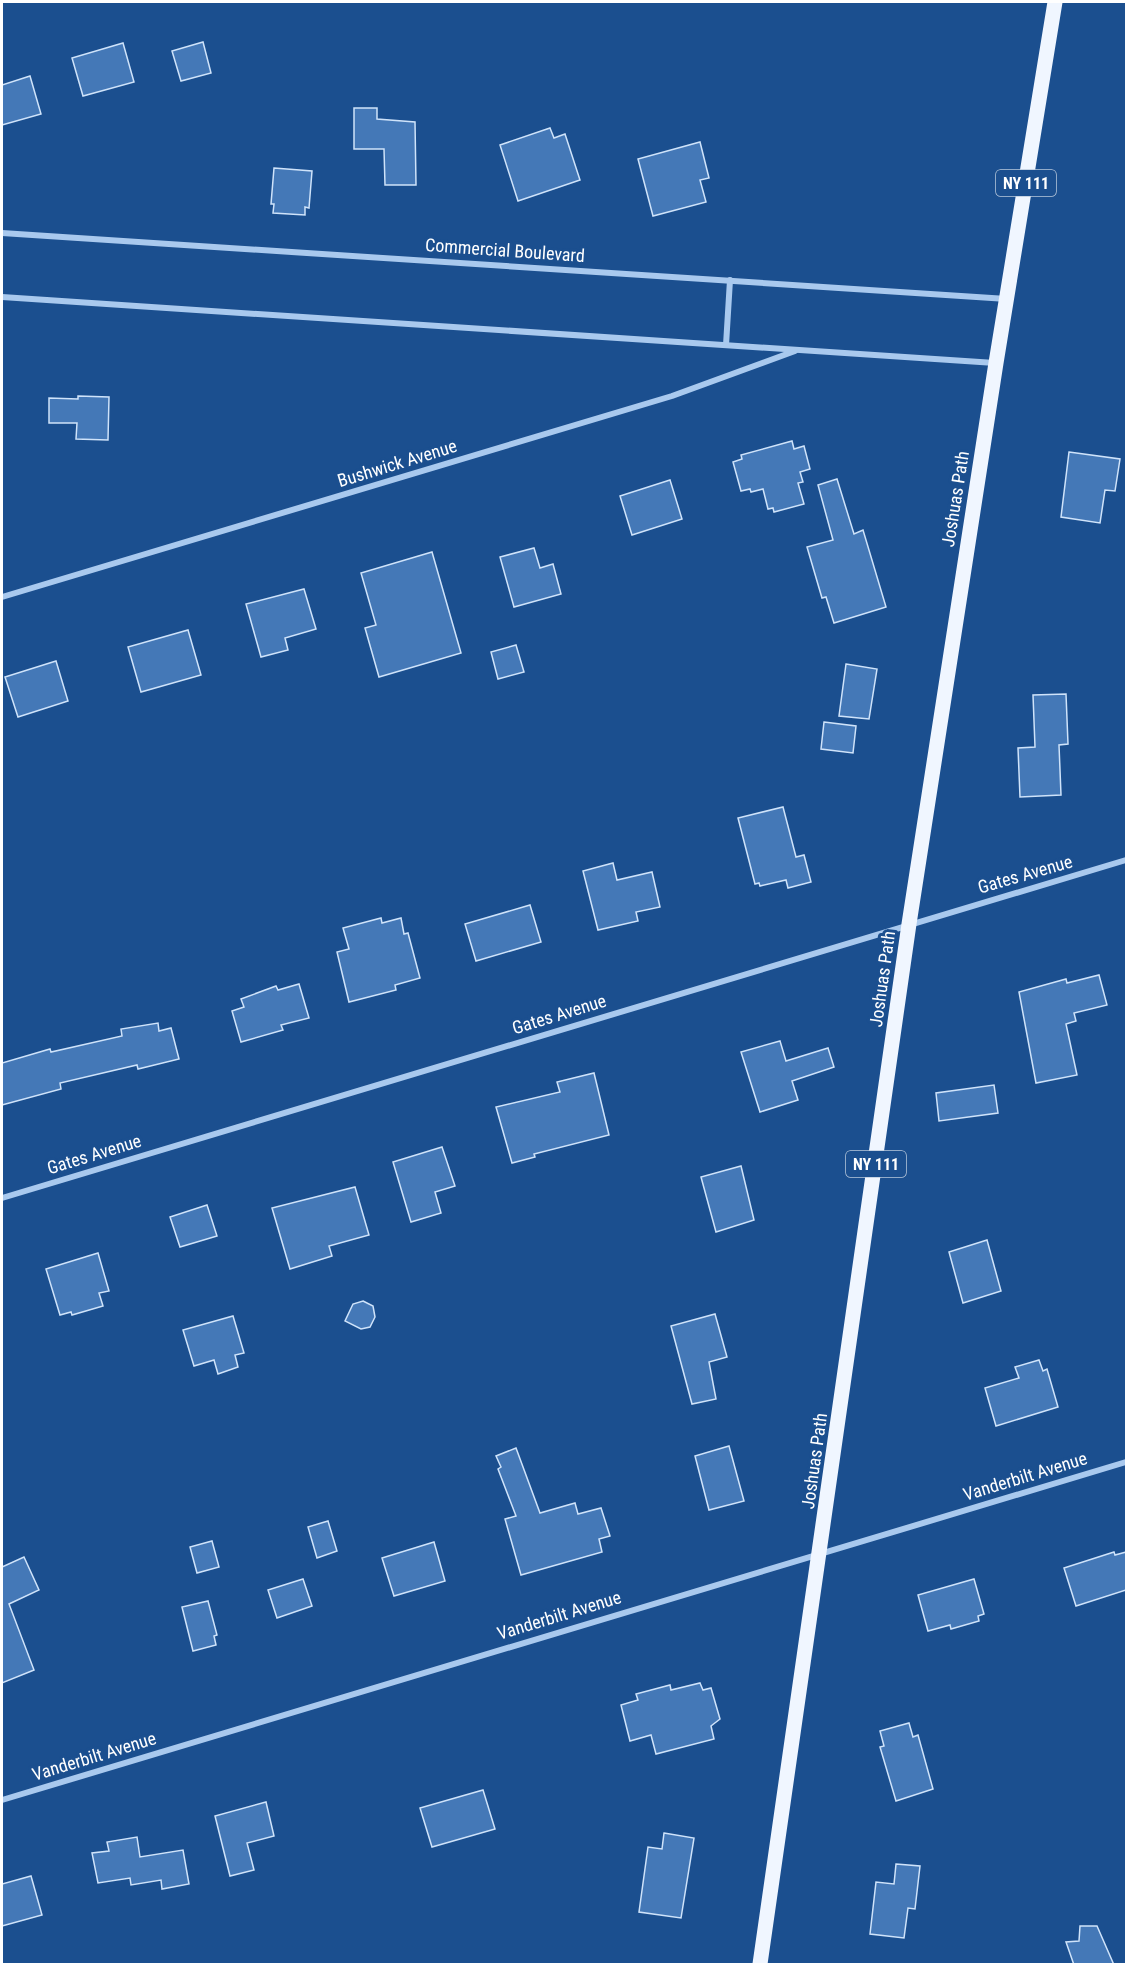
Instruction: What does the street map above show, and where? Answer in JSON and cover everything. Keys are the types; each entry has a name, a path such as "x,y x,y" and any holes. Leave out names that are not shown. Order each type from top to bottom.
{"main road":[{"name":"Joshuas Path","path":"760,1965 821,1552 909,924 996,363 1055,2"}],"street":[{"name":"Commercial Boulevard","path":"2,233 1007,299"},
{"path":"726,345 730,280"},
{"path":"2,297 996,363"},
{"name":"Bushwick Avenue","path":"2,597 672,396 799,350"},
{"name":"Gates Avenue","path":"2,1198 1126,860"},
{"name":"Vanderbilt Avenue","path":"2,1800 1126,1461"}],"building":[{"path":"203,42 211,73 181,81 172,51"},
{"path":"123,43 134,82 83,96 72,58"},
{"path":"30,76 41,114 2,125 2,85"},
{"path":"354,108 377,108 377,119 415,122 416,185 385,185 384,149 354,149"},
{"path":"550,128 554,138 565,134 580,180 518,201 500,145"},
{"path":"700,142 709,178 700,180 706,202 653,216 638,159"},
{"path":"274,168 312,171 309,208 305,207 305,215 273,213 274,204 271,204"},
{"path":"78,396 109,397 108,440 76,439 77,423 49,423 49,398 78,399"},
{"path":"792,441 794,449 804,446 810,469 800,472 803,482 798,483 804,504 774,512 773,508 768,509 763,489 751,492 750,489 741,491 733,462 742,459 741,455"},
{"path":"1069,452 1120,459 1115,491 1105,490 1100,523 1061,517"},
{"path":"837,479 854,534 863,530 886,607 834,623 826,597 822,598 807,547 833,540 818,485"},
{"path":"670,480 682,519 632,535 620,496"},
{"path":"534,548 540,568 553,564 561,594 514,607 500,557"},
{"path":"432,552 461,653 379,677 365,628 376,625 361,573"},
{"path":"304,589 316,629 285,638 288,650 261,657 246,604"},
{"path":"188,630 201,675 141,692 128,647"},
{"path":"516,645 524,672 498,679 491,652"},
{"path":"56,661 68,701 18,717 5,677"},
{"path":"846,664 877,669 869,719 839,716"},
{"path":"1066,694 1068,744 1059,745 1061,795 1020,797 1018,748 1035,747 1033,695"},
{"path":"824,722 856,726 853,753 821,749"},
{"path":"783,807 796,857 804,855 811,882 788,888 786,880 760,886 759,883 755,884 738,818"},
{"path":"613,863 617,880 652,872 660,907 636,912 638,921 598,930 583,871"},
{"path":"530,905 541,942 476,961 465,924"},
{"path":"381,918 382,923 401,918 404,934 408,933 420,978 395,985 396,990 349,1002 337,952 349,949 343,928"},
{"path":"1099,975 1107,1005 1074,1013 1076,1021 1066,1024 1077,1075 1036,1083 1019,992 1066,979 1067,983"},
{"path":"299,984 309,1018 281,1025 283,1030 241,1042 232,1011 244,1007 241,999 276,986 278,990"},
{"path":"158,1023 159,1031 171,1028 179,1059 138,1069 137,1065 60,1083 61,1089 2,1105 2,1063 50,1049 51,1052 122,1036 121,1029"},
{"path":"780,1041 786,1061 828,1048 834,1067 792,1081 798,1100 760,1112 741,1052"},
{"path":"594,1073 609,1135 534,1154 535,1157 512,1163 496,1107 560,1092 557,1082"},
{"path":"994,1085 998,1113 939,1121 936,1093"},
{"path":"442,1147 455,1186 435,1192 441,1213 411,1222 393,1162"},
{"path":"741,1166 754,1220 716,1232 701,1177"},
{"path":"355,1187 369,1235 329,1246 332,1256 290,1269 272,1208"},
{"path":"207,1205 217,1236 180,1247 170,1217"},
{"path":"987,1240 1001,1291 963,1303 949,1252"},
{"path":"98,1253 109,1291 99,1293 103,1306 72,1315 71,1312 60,1315 46,1269"},
{"path":"363,1301 373,1306 375,1317 370,1327 361,1329 345,1321 353,1304"},
{"path":"715,1314 727,1357 709,1362 716,1399 692,1404 671,1326"},
{"path":"233,1316 244,1353 235,1355 238,1367 218,1374 214,1360 194,1366 183,1330"},
{"path":"1039,1360 1043,1371 1047,1369 1058,1407 996,1426 985,1388 1019,1378 1015,1367"},
{"path":"729,1446 744,1501 709,1510 695,1456"},
{"path":"516,1448 540,1513 575,1503 578,1514 601,1508 610,1536 599,1539 602,1552 521,1575 505,1519 516,1516 498,1469 501,1467 496,1456"},
{"path":"328,1521 337,1551 317,1558 308,1527"},
{"path":"212,1541 219,1567 197,1573 190,1547"},
{"path":"434,1542 445,1581 394,1596 382,1558"},
{"path":"1114,1552 1115,1555 1126,1552 1126,1590 1076,1606 1064,1568"},
{"path":"24,1557 39,1590 9,1604 34,1670 2,1683 2,1567"},
{"path":"303,1579 312,1606 277,1618 268,1590"},
{"path":"974,1579 984,1614 978,1616 979,1621 951,1629 950,1625 928,1631 918,1595"},
{"path":"208,1601 217,1635 214,1636 216,1645 193,1651 182,1607"},
{"path":"700,1683 703,1690 711,1688 720,1719 711,1726 714,1739 656,1754 651,1735 630,1741 621,1705 638,1700 636,1694 670,1685 671,1690"},
{"path":"909,1723 913,1737 918,1735 933,1789 896,1801 880,1747 884,1746 880,1731"},
{"path":"483,1790 495,1829 432,1847 420,1808"},
{"path":"266,1802 274,1836 247,1843 254,1870 230,1876 215,1816"},
{"path":"664,1833 694,1838 681,1918 639,1912 648,1847 662,1849"},
{"path":"137,1837 140,1857 183,1850 189,1884 162,1889 161,1880 131,1885 130,1878 98,1883 92,1853 109,1851 107,1842"},
{"path":"896,1864 920,1866 915,1909 908,1908 904,1938 870,1934 876,1882 894,1884"},
{"path":"31,1876 42,1915 2,1926 2,1884"},
{"path":"1080,1926 1097,1926 1114,1965 1074,1965 1066,1942 1079,1941"}]}
